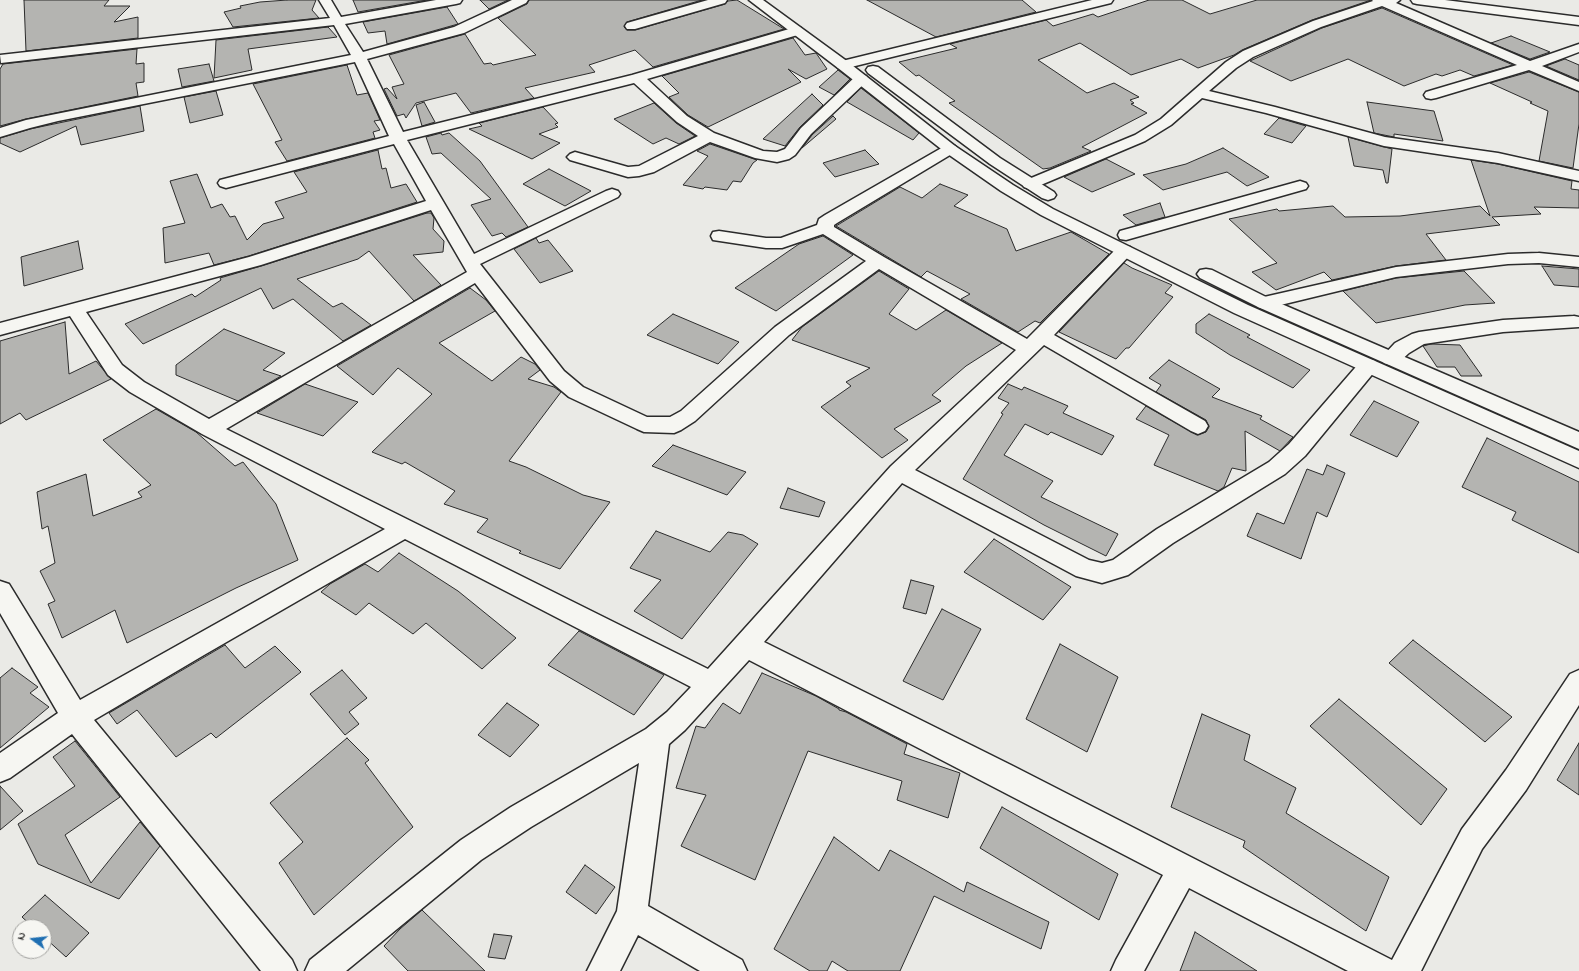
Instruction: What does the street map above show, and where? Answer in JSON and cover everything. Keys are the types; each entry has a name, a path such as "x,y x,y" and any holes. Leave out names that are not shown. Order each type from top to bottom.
{"street":[{"path":"325,0 339,21 359,57 398,138 474,268 557,376 576,392 644,424 660,426 674,425 688,416 782,331 878,261"},
{"path":"1,59 339,21 452,0"},
{"path":"0,133 26,124 58,117 359,57 459,30 522,0"},
{"path":"631,26 721,0"},
{"path":"755,0 843,65 950,149 1007,188 1047,212 1125,243 1579,441"},
{"path":"776,0 861,60 968,142 1030,184 1125,243 1241,309 1579,460"},
{"path":"843,65 1104,0"},
{"path":"1417,0 1579,21"},
{"path":"1030,184 1140,138 1166,122 1231,64 1248,54 1317,24 1385,1 1579,87"},
{"path":"226,183 638,78 796,31"},
{"path":"1431,95 1529,66 1579,48"},
{"path":"638,78 682,119 709,136 760,155 777,157 784,156 790,152 806,131 861,79"},
{"path":"1198,93 1372,138 1498,158 1579,176"},
{"path":"0,124 58,117"},
{"path":"575,157 628,172 639,171 648,169 709,136"},
{"path":"950,149 830,219 825,223 826,227 829,231 878,261 1198,426"},
{"path":"321,971 471,850 521,817 656,738 676,721 711,684 899,472 1036,343 1125,243 1300,186"},
{"path":"209,429 474,268 612,194"},
{"path":"0,329 308,246 435,203"},
{"path":"720,236 766,243 782,243 826,227"},
{"path":"1264,303 1396,272 1508,259 1539,258 1579,262"},
{"path":"74,309 115,370 137,388 209,429 711,684"},
{"path":"1391,358 1402,348 1419,338 1503,326 1574,322"},
{"path":"899,472 1084,569 1102,573 1120,568 1165,536 1277,468 1297,450 1368,366"},
{"path":"0,769 75,717 195,647 406,528"},
{"path":"0,591 75,717 281,971"},
{"path":"744,645 1381,971"},
{"path":"1404,971 1472,839 1516,780 1579,682"},
{"path":"604,971 632,914 656,738"},
{"path":"1127,971 1183,869"},
{"path":"632,914 731,971"}],"building":[{"path":"24,0 109,0 104,6 130,6 114,22 138,17 138,38 26,51"},
{"path":"316,0 312,10 319,18 233,27 224,12 241,8 240,6 260,2"},
{"path":"353,0 427,0 358,12"},
{"path":"480,0 508,0 489,9"},
{"path":"529,0 702,0 627,22 624,27 627,30 635,30 725,4 728,1 737,0 784,29 653,67 635,50 589,65 595,72 525,88 534,98 471,113 456,93 416,103 406,118 404,114 397,116 384,89 387,88 397,99 392,87 404,84 389,55 465,34 484,64 491,63 493,65 536,55 498,18 527,4"},
{"path":"867,0 1022,0 1036,12 936,37"},
{"path":"1149,0 1182,0 1210,14 1257,0 1371,0 1312,20 1242,50 1234,55 1198,68 1181,59 1131,75 1080,43 1038,60 1087,93 1114,83 1139,97 1130,100 1134,103 1131,104 1147,113 1082,147 1091,151 1050,168 1043,169 949,103 955,101 919,75 916,76 899,62 957,48 950,44 1046,20 1053,26 1093,14 1098,17"},
{"path":"447,7 458,24 387,44 385,31 368,33 363,22"},
{"path":"1382,8 1513,65 1474,76 1460,70 1442,76 1436,74 1404,86 1348,59 1291,81 1250,61 1322,28"},
{"path":"328,27 337,37 248,49 252,70 214,78 216,40"},
{"path":"1511,36 1550,52 1530,59 1491,43"},
{"path":"793,38 805,55 816,53 827,69 806,79 788,69 801,82 708,127 688,115 669,97 679,93 662,76"},
{"path":"137,49 136,64 144,63 144,82 136,83 138,96 26,119 0,126 0,69 3,64"},
{"path":"1565,59 1579,65 1579,80 1546,66"},
{"path":"209,64 214,81 182,87 178,69"},
{"path":"347,65 357,95 368,93 380,120 374,121 380,130 373,132 375,138 287,161 275,142 282,140 253,84"},
{"path":"838,70 850,79 834,95 819,87"},
{"path":"1529,72 1579,92 1579,124 1573,168 1539,161 1548,111 1490,83"},
{"path":"861,88 919,133 913,140 847,102"},
{"path":"216,91 223,115 190,123 184,97"},
{"path":"812,94 823,105 800,127 785,146 763,139"},
{"path":"424,102 435,122 422,126 416,105"},
{"path":"1367,102 1434,111 1443,141 1394,134 1394,137 1374,133"},
{"path":"654,103 676,123 695,136 679,144 666,138 653,144 614,119"},
{"path":"140,106 144,131 81,145 76,126 20,152 0,143 0,138 30,129"},
{"path":"543,107 558,123 555,124 558,127 539,134 560,143 532,159 469,129 482,126 479,123"},
{"path":"833,116 836,119 802,148 812,135"},
{"path":"1279,118 1306,126 1292,143 1264,134"},
{"path":"441,133 442,135 449,133 480,161 528,227 506,237 502,233 492,236 471,205 491,199 441,153 432,154 426,137"},
{"path":"1348,137 1392,149 1388,183 1386,183 1383,170 1354,166"},
{"path":"710,144 757,160 753,163 741,182 733,181 727,190 705,187 703,189 683,185 708,156 697,151"},
{"path":"1223,148 1269,177 1247,186 1227,172 1163,190 1143,175 1186,164"},
{"path":"378,150 382,169 386,168 391,188 406,184 417,202 249,256 214,265 209,253 165,263 163,228 185,223 170,181 197,174 211,208 222,204 230,217 235,216 247,240 263,224 284,218 275,202 307,192 294,172"},
{"path":"865,150 879,164 835,177 823,163"},
{"path":"1106,159 1135,174 1092,192 1064,177"},
{"path":"1471,160 1498,164 1572,181 1571,189 1579,190 1579,208 1534,207 1541,214 1492,217 1500,225 1426,234 1446,260 1396,266 1332,280 1324,272 1276,290 1252,272 1277,263 1229,219 1277,209 1279,211 1333,206 1345,217 1400,216 1480,206 1490,216"},
{"path":"549,169 591,191 565,206 523,184"},
{"path":"940,184 968,195 954,206 1007,229 1016,251 1071,232 1109,254 1040,323 1035,321 1018,332 961,299 970,294 927,271 921,277 836,226 900,187 922,198"},
{"path":"1160,203 1165,217 1136,225 1123,215"},
{"path":"431,213 434,218 433,229 444,241 443,252 413,255 441,285 414,301 369,251 358,259 297,279 333,307 342,303 371,325 343,341 293,299 273,309 261,288 143,344 125,324 192,294 195,297 221,280 220,278"},
{"path":"823,236 853,255 776,311 735,288 799,244"},
{"path":"536,238 539,243 548,240 573,271 540,283 514,249"},
{"path":"78,241 83,269 24,286 21,257"},
{"path":"1124,263 1132,268 1172,285 1165,293 1173,297 1129,348 1126,348 1116,359 1059,332"},
{"path":"1542,266 1579,269 1579,287 1554,285"},
{"path":"879,271 909,289 889,314 916,330 946,310 1002,343 966,366 932,395 941,401 894,429 908,440 882,458 821,407 851,386 846,382 870,368 792,340 802,327"},
{"path":"1464,271 1495,303 1465,305 1376,323 1343,291 1396,278"},
{"path":"470,288 486,300 495,311 439,343 492,381 521,357 535,364 540,370 528,379 554,387 561,392 509,461 526,467 583,495 610,502 560,569 519,553 521,551 477,532 488,519 444,504 455,491 405,462 402,464 372,452 432,394 398,368 373,395 337,366"},
{"path":"673,314 739,342 718,364 647,335"},
{"path":"1209,314 1250,335 1247,337 1310,370 1293,388 1230,355 1196,333 1196,324"},
{"path":"65,322 69,374 96,361 111,379 26,420 20,413 0,424 0,341"},
{"path":"224,329 285,353 263,370 281,376 238,401 176,375 176,365"},
{"path":"1431,344 1460,345 1482,376 1461,376 1455,367 1437,367 1423,346"},
{"path":"1169,360 1220,389 1212,397 1262,416 1260,419 1293,437 1280,451 1245,431 1246,471 1232,468 1224,487 1218,491 1154,465 1169,435 1136,419 1146,406 1197,435 1206,432 1209,427 1206,420 1156,392 1161,385 1149,378"},
{"path":"305,384 358,402 323,436 257,413"},
{"path":"1008,384 1022,390 1024,387 1068,406 1063,413 1114,436 1102,455 1051,432 1048,435 1025,424 1004,455 1053,481 1041,497 1118,534 1106,556 1044,525 963,479 1003,414 1001,413 1009,403 998,398"},
{"path":"1374,401 1419,422 1397,457 1350,435"},
{"path":"156,409 196,432 235,466 243,462 276,504 298,560 236,588 127,643 115,610 62,638 48,604 55,601 40,571 55,563 48,526 42,529 37,492 86,474 93,516 142,497 138,492 151,485 103,440"},
{"path":"1487,438 1579,482 1579,553 1512,520 1516,512 1462,487"},
{"path":"673,445 746,472 727,495 652,466"},
{"path":"1327,465 1345,473 1327,517 1317,512 1301,559 1247,536 1257,513 1284,524 1307,469 1323,475"},
{"path":"788,488 825,502 819,517 780,508"},
{"path":"656,531 710,552 728,532 743,535 758,544 682,639 634,611 661,580 630,568"},
{"path":"994,539 1071,587 1043,620 964,572"},
{"path":"399,553 458,591 516,638 482,669 426,623 413,634 369,603 356,615 321,592 330,584 365,564 378,572"},
{"path":"911,580 934,586 926,614 903,608"},
{"path":"942,609 981,629 943,700 903,681"},
{"path":"579,631 664,675 634,715 548,665"},
{"path":"1413,640 1512,717 1485,742 1389,663"},
{"path":"1060,644 1118,677 1087,752 1026,719"},
{"path":"225,645 245,668 275,646 301,672 216,738 211,733 176,757 137,710 117,724 109,713"},
{"path":"12,668 38,687 30,693 49,707 0,748 0,678"},
{"path":"342,670 367,698 349,712 359,724 345,735 310,694"},
{"path":"762,673 816,696 839,710 846,712 907,744 904,754 960,773 948,818 897,800 902,781 808,751 755,880 681,846 706,795 676,788 696,726 705,728 723,703 740,714"},
{"path":"1339,699 1447,789 1421,825 1310,726"},
{"path":"507,703 539,725 510,757 478,735"},
{"path":"1202,714 1250,735 1244,760 1296,788 1286,813 1389,877 1366,931 1243,847 1245,841 1171,807"},
{"path":"347,738 369,760 365,763 413,827 314,915 279,863 303,842 270,803"},
{"path":"75,741 120,797 65,835 91,883 140,822 160,846 119,899 38,864 18,824 75,786 53,757"},
{"path":"1579,743 1579,795 1557,780"},
{"path":"0,786 23,811 0,830"},
{"path":"1002,807 1118,874 1099,920 980,848"},
{"path":"834,837 879,871 890,850 964,892 967,882 1049,922 1041,949 934,896 900,971 848,971 832,961 827,971 810,971 774,949"},
{"path":"585,865 615,887 596,914 566,892"},
{"path":"45,895 89,933 66,957 52,944 52,919 24,919 22,917"},
{"path":"422,910 485,971 408,971 384,946 400,929"},
{"path":"1195,932 1257,971 1180,971"},
{"path":"494,934 512,936 505,959 488,957"}]}
